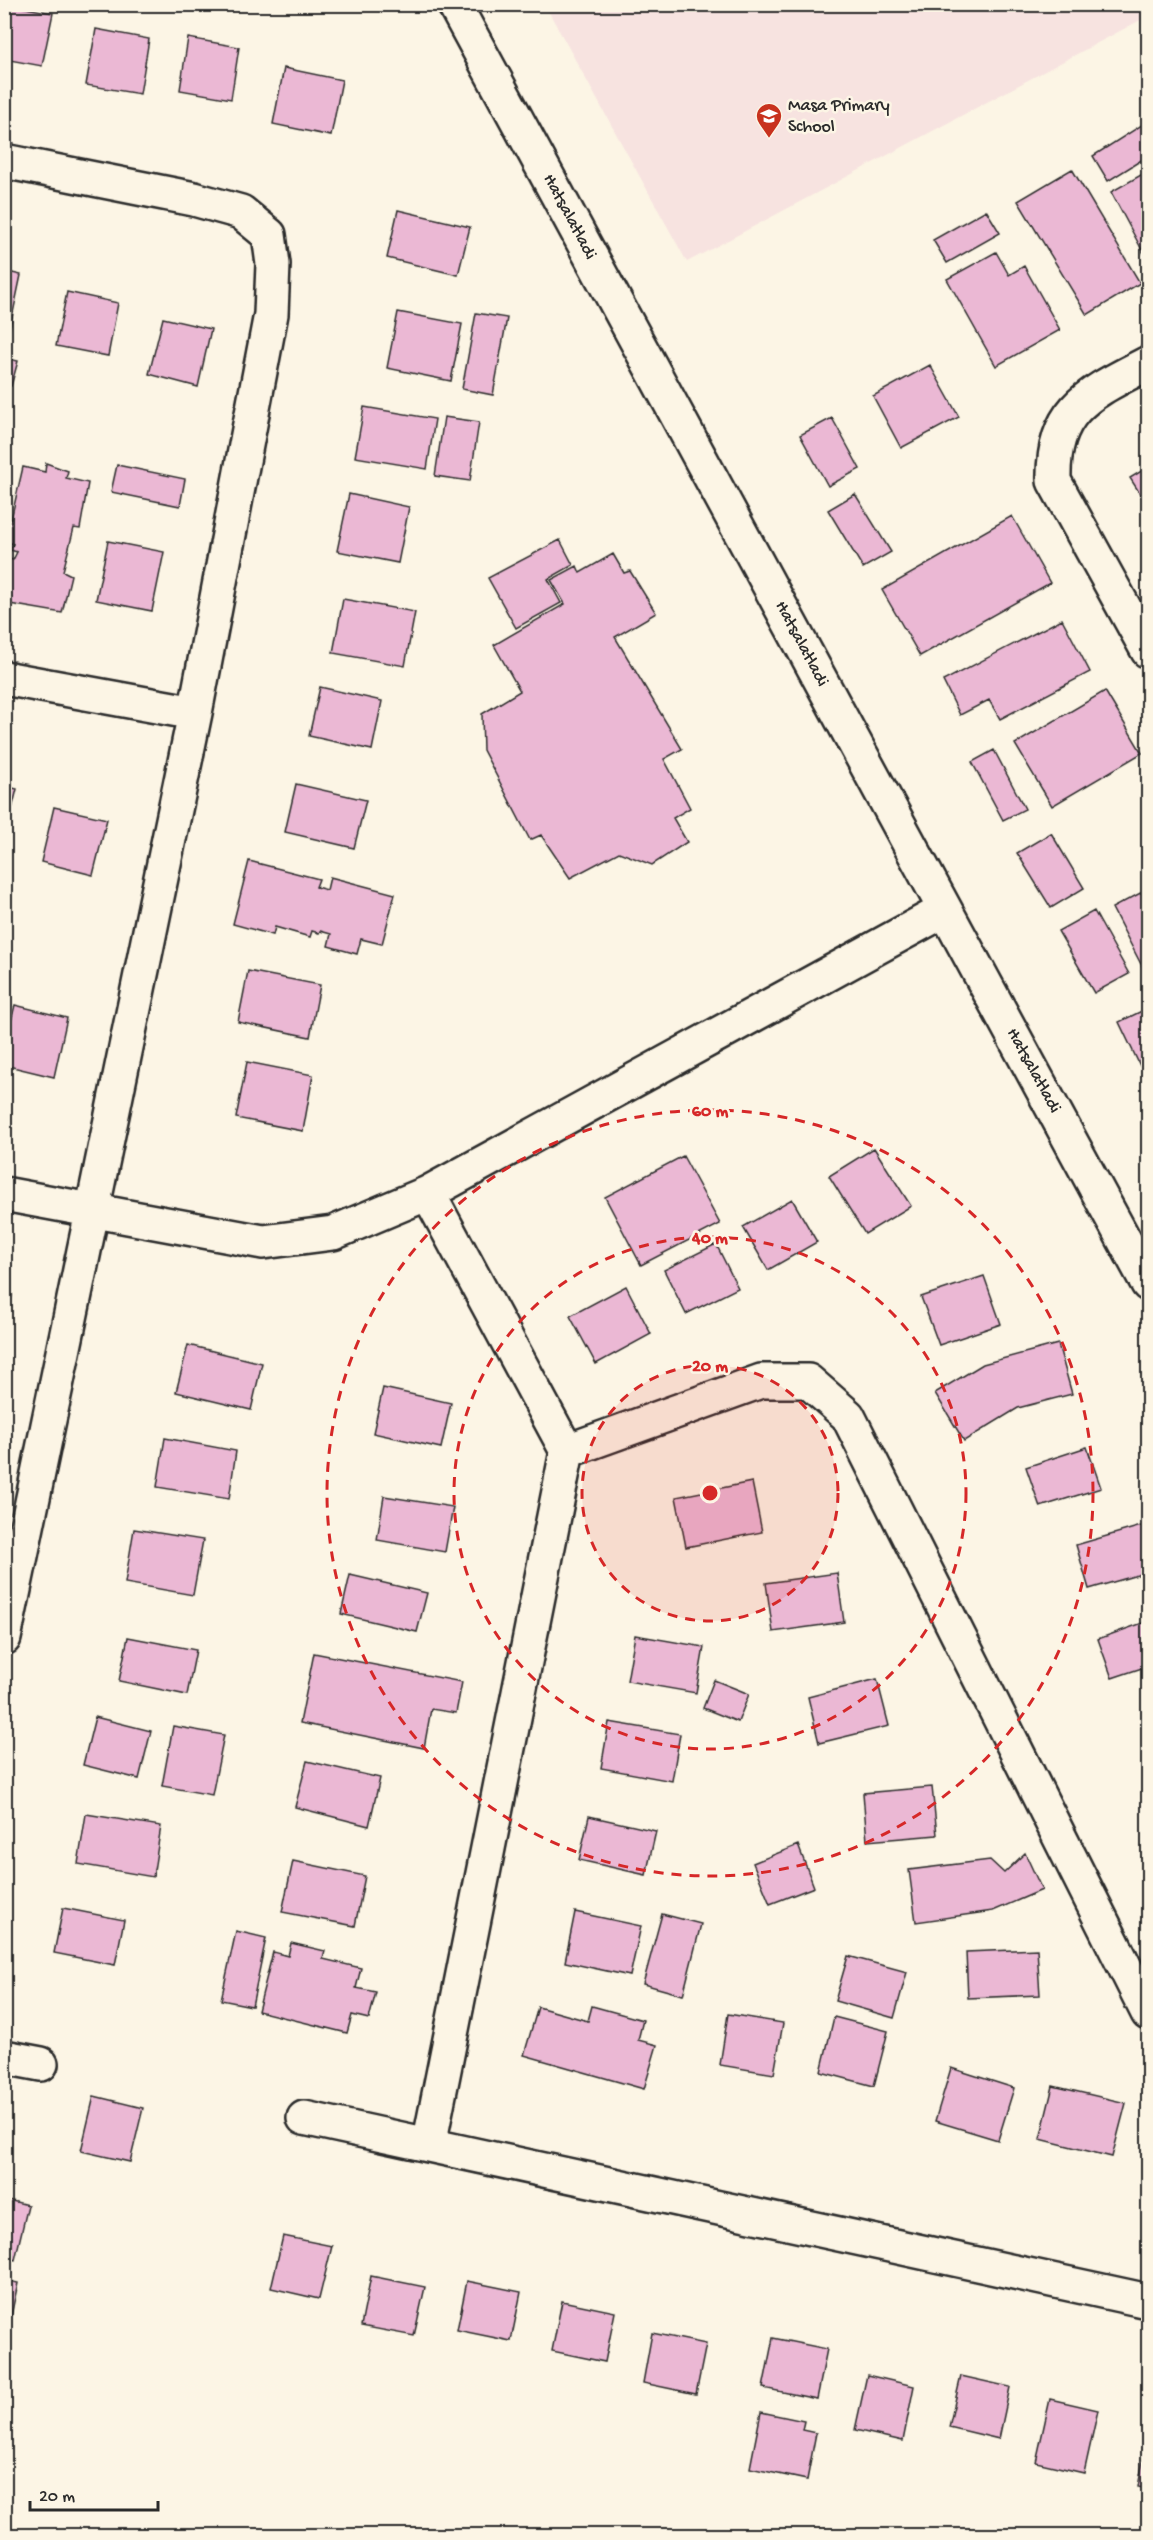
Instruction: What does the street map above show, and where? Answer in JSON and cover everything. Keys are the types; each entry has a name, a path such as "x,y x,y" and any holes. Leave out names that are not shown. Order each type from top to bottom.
{"street":[{"name":"Hatsalatladi","path":"454,4 1149,1284"},
{"path":"4,161 194,199 241,212 269,235 273,264 271,314 195,713 91,1212 14,1543 4,1638"},
{"path":"1149,363 1092,393 1071,414 1053,458 1054,481 1149,651"},
{"path":"4,678 195,713"},
{"path":"4,1194 91,1212 263,1242 333,1233 428,1193 945,910"},
{"path":"428,1193 567,1451 429,2145"},
{"path":"567,1451 761,1381 808,1381 848,1416 1149,2013"},
{"path":"4,2057 42,2064"},
{"path":"304,2118 1149,2301"}],"shaded area":[{"name":"Masa Primary School","path":"1148,4 1148,16 687,262 545,5"}],"building":[{"path":"4,4 53,13 42,66 4,59"},
{"path":"96,29 149,39 140,94 86,85"},
{"path":"188,38 239,47 231,99 180,90"},
{"path":"284,68 342,80 331,136 273,124"},
{"path":"1148,121 1148,156 1108,181 1093,156"},
{"path":"1072,169 1140,283 1087,315 1018,201"},
{"path":"1148,171 1148,261 1111,192"},
{"path":"398,210 470,227 458,275 387,258"},
{"path":"986,210 1000,233 947,263 933,240"},
{"path":"996,252 1009,275 1024,266 1060,330 996,366 947,279"},
{"path":"4,271 21,275 9,332 4,331"},
{"path":"67,292 118,303 108,356 56,346"},
{"path":"398,312 462,324 451,381 387,368"},
{"path":"476,313 507,318 493,395 462,389"},
{"path":"163,318 211,329 198,387 149,374"},
{"path":"4,358 18,361 11,386 4,384"},
{"path":"930,365 959,417 901,448 873,396"},
{"path":"364,407 435,419 427,469 355,457"},
{"path":"444,417 479,422 470,481 435,476"},
{"path":"832,418 860,469 828,486 800,435"},
{"path":"46,463 68,471 66,478 88,483 80,529 74,528 63,571 71,575 62,613 4,603 4,558 13,560 17,552 10,550 13,544 6,541 23,467 45,472"},
{"path":"117,465 185,479 180,506 111,492"},
{"path":"1148,467 1148,506 1130,478"},
{"path":"349,494 409,507 398,563 337,551"},
{"path":"855,494 891,552 863,568 828,510"},
{"path":"1012,516 1050,583 920,656 882,590"},
{"path":"560,540 573,565 548,579 561,603 516,628 488,578"},
{"path":"108,541 164,552 152,611 96,600"},
{"path":"613,554 624,573 630,571 656,613 615,637 682,749 664,759 690,808 673,818 687,842 652,865 619,852 570,878 541,835 530,840 483,750 482,714 520,691 494,645 565,604 551,580 577,566 580,573"},
{"path":"343,599 415,612 405,666 333,653"},
{"path":"1062,619 1090,672 1000,719 989,700 960,715 943,681"},
{"path":"320,687 382,701 372,750 309,736"},
{"path":"1105,691 1142,753 1052,806 1015,744"},
{"path":"994,750 1025,809 1003,820 972,762"},
{"path":"296,784 366,800 354,848 285,832"},
{"path":"4,786 17,789 4,841"},
{"path":"54,807 107,819 93,875 41,862"},
{"path":"1051,833 1084,888 1051,908 1017,853"},
{"path":"249,861 319,879 316,887 327,890 330,877 395,894 382,944 361,939 357,954 328,946 331,934 320,931 319,933 312,931 310,937 275,927 273,935 233,924"},
{"path":"1148,889 1148,965 1143,968 1112,908"},
{"path":"1094,911 1129,974 1094,993 1058,931"},
{"path":"248,971 320,985 310,1037 238,1022"},
{"path":"15,1005 67,1018 54,1077 4,1065 4,1050"},
{"path":"1148,1008 1148,1070 1143,1072 1119,1022"},
{"path":"247,1062 313,1075 303,1131 236,1118"},
{"path":"874,1148 911,1206 865,1234 829,1176"},
{"path":"683,1156 720,1224 641,1265 605,1197"},
{"path":"792,1199 817,1242 768,1270 743,1227"},
{"path":"716,1244 738,1288 686,1314 664,1270"},
{"path":"984,1276 1001,1324 939,1345 921,1297"},
{"path":"626,1286 651,1334 596,1364 570,1316"},
{"path":"4,1294 12,1295 4,1336"},
{"path":"1058,1344 1072,1394 1018,1408 964,1441 935,1393 983,1364"},
{"path":"188,1345 262,1363 251,1410 176,1392"},
{"path":"383,1388 451,1403 441,1448 373,1433"},
{"path":"165,1438 236,1451 229,1499 157,1487"},
{"path":"1087,1447 1101,1488 1040,1507 1026,1467"},
{"path":"752,1482 762,1532 686,1547 676,1497"},
{"path":"384,1496 453,1507 445,1552 377,1540"},
{"path":"1148,1524 1148,1572 1089,1589 1076,1545"},
{"path":"134,1529 203,1540 193,1595 125,1583"},
{"path":"837,1573 844,1622 773,1632 766,1583"},
{"path":"350,1575 427,1593 417,1632 341,1614"},
{"path":"1148,1621 1148,1666 1112,1678 1098,1639"},
{"path":"635,1635 704,1647 696,1693 627,1681"},
{"path":"128,1637 196,1650 187,1695 119,1681"},
{"path":"314,1653 462,1682 456,1713 431,1709 424,1748 300,1723"},
{"path":"877,1679 889,1726 819,1743 808,1697"},
{"path":"714,1680 749,1694 738,1722 703,1708"},
{"path":"95,1717 151,1731 139,1779 83,1765"},
{"path":"609,1722 680,1734 672,1781 601,1768"},
{"path":"173,1726 224,1735 212,1795 162,1786"},
{"path":"307,1761 380,1778 369,1826 295,1807"},
{"path":"932,1787 937,1835 867,1841 863,1793"},
{"path":"86,1814 161,1826 153,1877 78,1864"},
{"path":"589,1816 656,1831 646,1875 579,1860"},
{"path":"798,1845 814,1887 770,1904 753,1863"},
{"path":"1025,1853 1042,1890 993,1911 916,1922 909,1870 990,1860 1004,1873"},
{"path":"293,1861 365,1876 355,1926 282,1912"},
{"path":"63,1908 124,1920 115,1965 54,1953"},
{"path":"575,1912 641,1926 630,1976 565,1962"},
{"path":"662,1914 701,1924 683,1995 643,1984"},
{"path":"236,1931 266,1938 252,2006 221,2000"},
{"path":"291,1943 325,1951 323,1959 361,1968 356,1988 376,1992 369,2019 352,2015 347,2033 258,2011 273,1952 288,1956"},
{"path":"1037,1949 1040,1995 968,1998 966,1952"},
{"path":"848,1956 907,1972 894,2018 835,2001"},
{"path":"592,2006 643,2020 638,2040 657,2045 644,2089 524,2055 538,2007 588,2021"},
{"path":"728,2014 783,2023 774,2074 720,2065"},
{"path":"834,2017 888,2031 874,2086 821,2072"},
{"path":"951,2068 1014,2088 998,2140 935,2121"},
{"path":"1053,2086 1126,2103 1112,2157 1040,2139"},
{"path":"94,2096 143,2108 130,2162 81,2151"},
{"path":"4,2199 28,2205 15,2260 4,2258"},
{"path":"283,2236 332,2246 319,2299 271,2288"},
{"path":"371,2276 425,2287 414,2336 361,2326"},
{"path":"4,2280 18,2283 11,2316 4,2314"},
{"path":"467,2281 521,2292 511,2341 457,2330"},
{"path":"562,2301 615,2312 605,2362 552,2351"},
{"path":"652,2333 706,2344 696,2394 643,2383"},
{"path":"773,2338 827,2349 817,2399 763,2388"},
{"path":"867,2375 914,2386 903,2441 855,2430"},
{"path":"961,2376 1010,2387 999,2439 949,2427"},
{"path":"1050,2399 1098,2410 1084,2473 1036,2462"},
{"path":"761,2412 804,2421 802,2430 816,2433 807,2480 750,2468"},
{"path":"1148,2433 1148,2489 1138,2487"}],"place":[{"name":"Masa Primary School","path":"769,139"}]}
